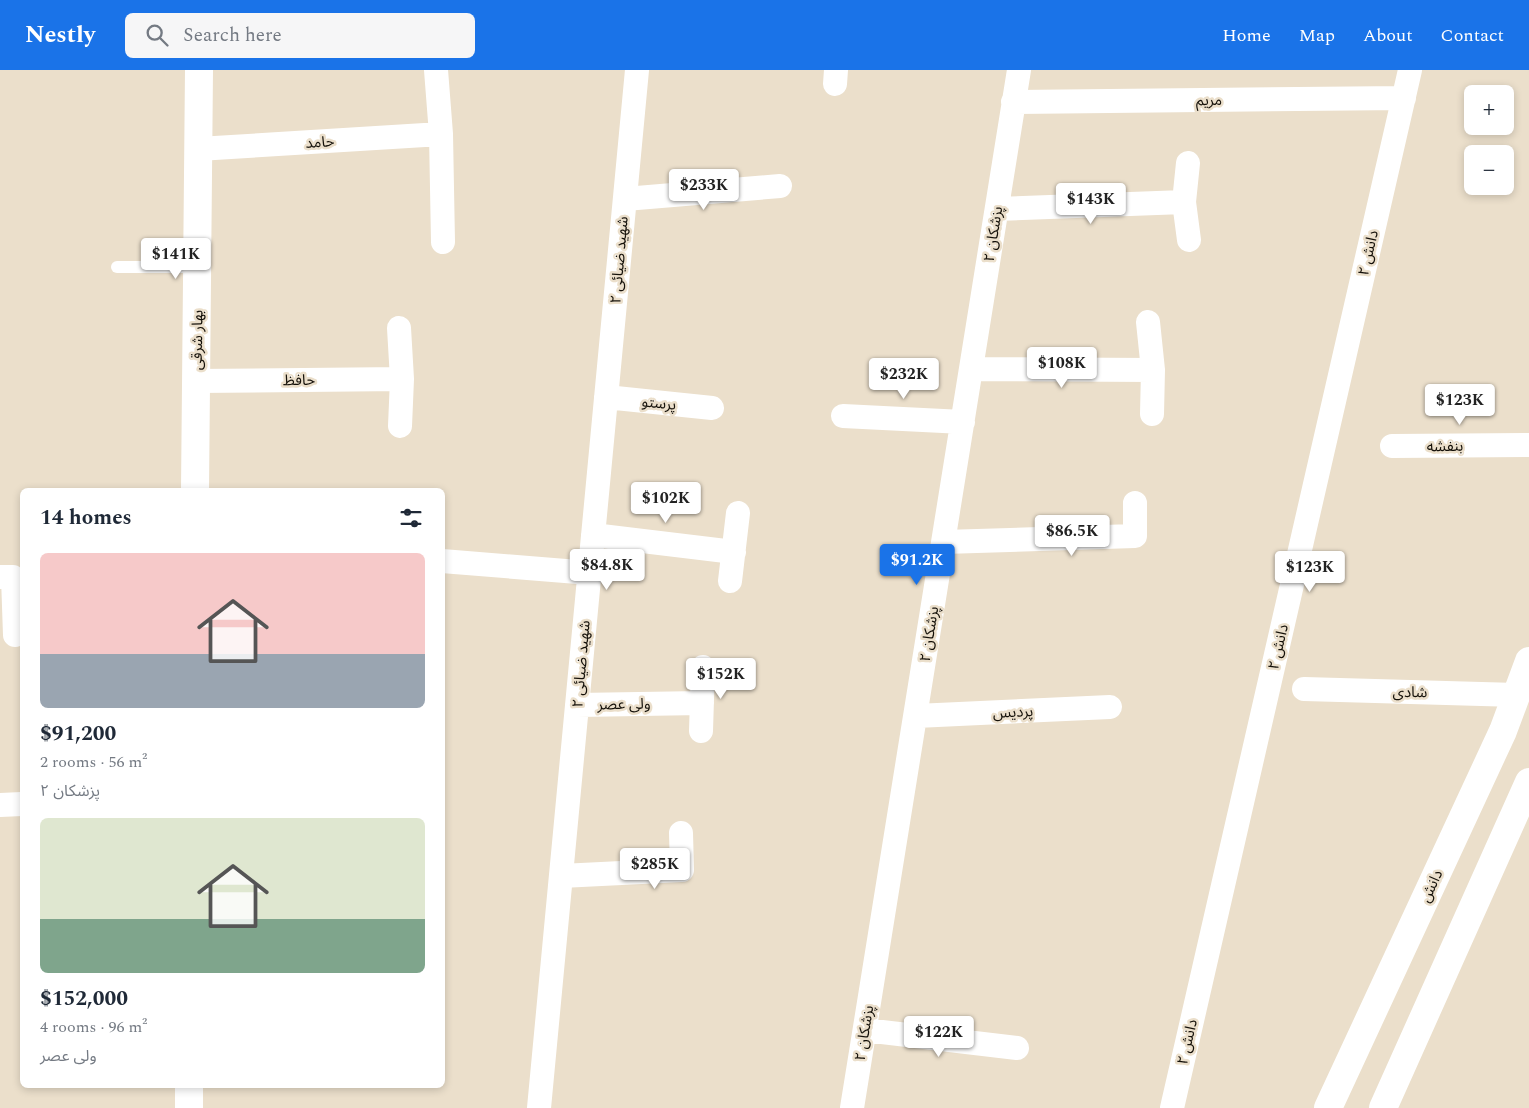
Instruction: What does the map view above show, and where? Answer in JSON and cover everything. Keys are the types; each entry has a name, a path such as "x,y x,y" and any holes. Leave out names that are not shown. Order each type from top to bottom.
{"main road":[{"name":"بهار شرقی","path":"195,488 199,70"},
{"name":"دانش","path":"1328,1108 1503,731 1529,661"},
{"path":"1383,1108 1529,782"},
{"path":"189,1088 189,1108"}],"street":[{"path":"436,70 441,134 443,242"},
{"name":"شهید ضیائی ۲","path":"539,1108 638,70"},
{"name":"پزشکان ۲","path":"852,1108 1019,70"},
{"name":"دانش ۲","path":"1172,1108 1410,70"},
{"name":"مریم","path":"1014,102 1404,98"},
{"name":"حامد","path":"198,149 441,134"},
{"path":"1188,163 1184,202 1189,240"},
{"path":"625,199 780,186"},
{"path":"997,209 1184,202"},
{"path":"1148,322 1153,370 1152,414"},
{"path":"399,328 402,379 400,426"},
{"path":"972,369 1153,370"},
{"name":"حافظ","path":"196,381 402,379"},
{"name":"پرستو","path":"606,397 712,408"},
{"path":"844,416 963,422"},
{"name":"بنفشه","path":"1392,446 1529,445"},
{"path":"944,542 1135,536 1135,503"},
{"path":"730,581 738,513"},
{"path":"593,535 734,552"},
{"path":"445,561 590,574"},
{"path":"0,577 13,577 16,635"},
{"path":"701,732 703,667"},
{"name":"شادی","path":"1304,689 1517,695"},
{"name":"ولی عصر","path":"577,704 702,704"},
{"name":"پردیس","path":"916,716 1110,708"},
{"path":"0,805 20,804"},
{"path":"561,876 682,870 681,833"},
{"path":"865,1030 1017,1048"}],"lane":[{"path":"118,267 197,267"}]}
